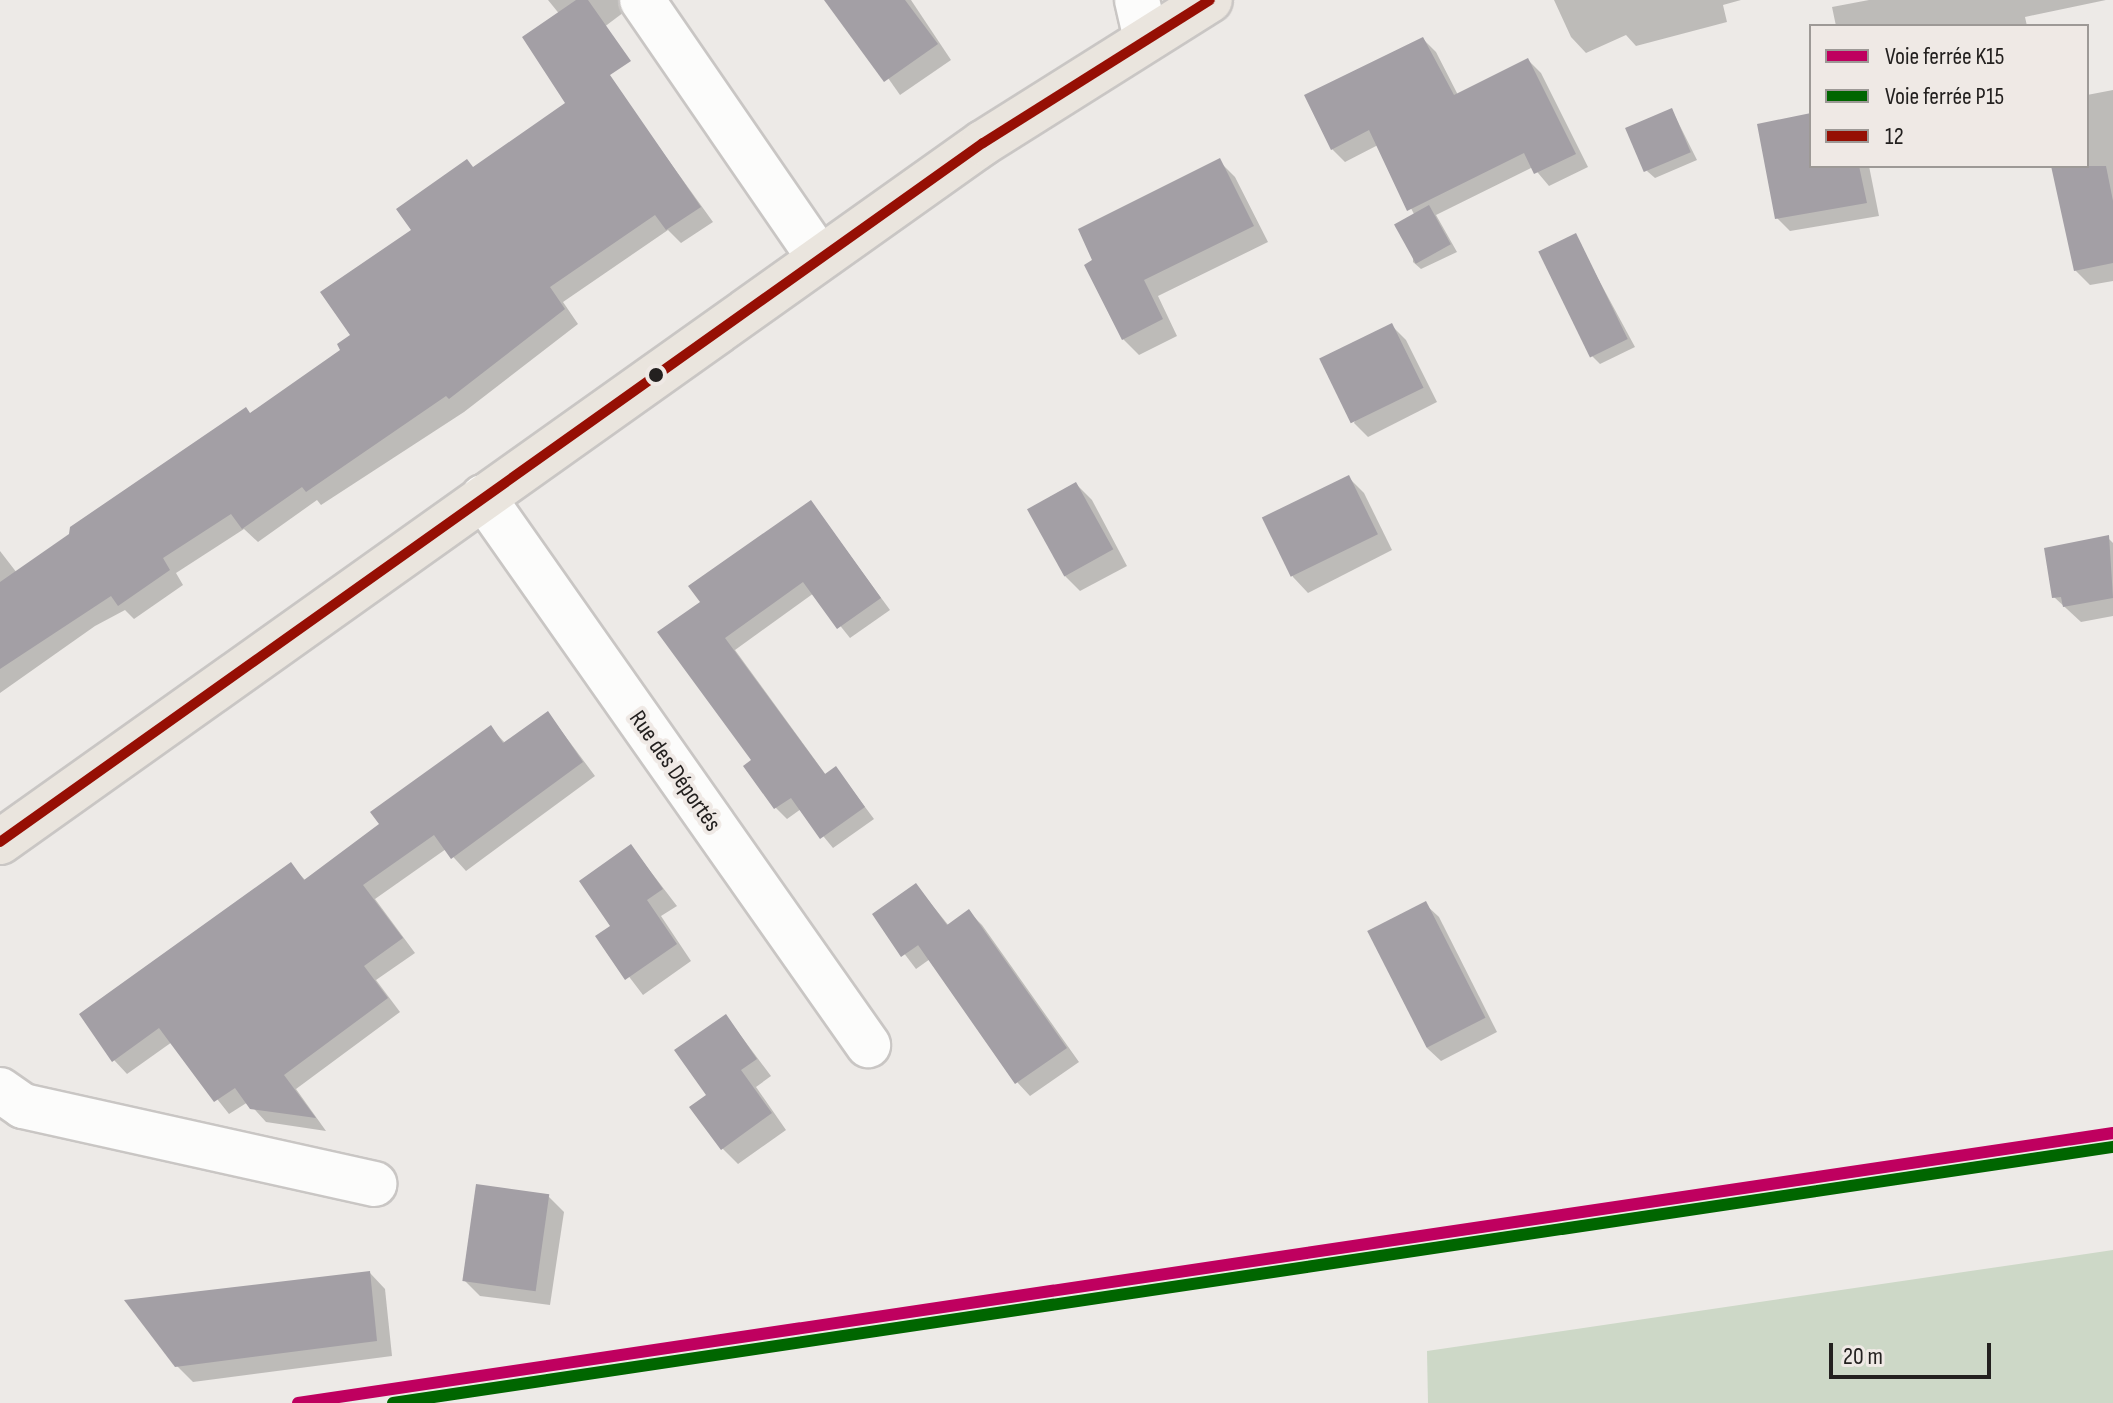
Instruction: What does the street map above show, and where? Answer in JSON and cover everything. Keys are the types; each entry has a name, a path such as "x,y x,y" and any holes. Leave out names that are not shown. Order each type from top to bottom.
{"main road":[{"path":"0,842 819,258 1141,18 1210,0"}],"street":[{"path":"642,0 819,258"},
{"name":"Rue des Déportés","path":"483,497 868,1045"},
{"path":"0,1090 23,1106 374,1184"}],"green space":[{"path":"2113,1250 2113,1403 1428,1403 1427,1351"}],"building":[{"path":"576,0 588,0 631,61 610,75 701,207 666,230 655,215 550,287 565,309 449,399 446,396 306,492 302,487 242,529 231,514 163,558 170,570 118,606 111,596 0,669 0,582 69,534 70,527 246,407 250,413 340,350 337,344 350,335 320,292 411,230 396,209 467,159 473,167 565,103 522,37"},
{"path":"824,0 905,0 938,44 884,82"},
{"path":"1423,37 1454,95 1528,58 1576,154 1534,174 1524,153 1407,211 1369,130 1331,150 1304,95"},
{"path":"1672,108 1691,152 1644,172 1625,128"},
{"path":"1809,113 1809,168 1859,168 1867,203 1775,219 1757,124"},
{"path":"1220,158 1254,226 1144,280 1163,319 1122,340 1084,265 1092,260 1078,229"},
{"path":"2106,166 2113,201 2113,263 2074,271 2051,168"},
{"path":"1429,205 1451,244 1416,264 1394,224"},
{"path":"1576,233 1628,339 1590,357 1538,251"},
{"path":"1392,323 1424,388 1351,423 1319,359"},
{"path":"1349,475 1378,534 1291,577 1262,518"},
{"path":"1076,482 1113,549 1064,576 1027,509"},
{"path":"811,500 881,598 837,629 803,582 725,638 825,774 836,766 865,807 820,839 791,798 774,809 743,766 751,760 657,632 700,602 688,586"},
{"path":"2109,535 2113,598 2063,607 2061,597 2052,598 2044,548"},
{"path":"548,711 583,762 451,859 434,835 363,885 403,938 364,966 388,998 284,1075 316,1118 250,1109 235,1088 214,1102 159,1028 112,1062 79,1014 291,862 304,880 379,824 370,812 491,725 503,743"},
{"path":"631,844 663,889 647,900 677,944 625,980 595,936 610,926 579,881"},
{"path":"916,883 947,925 969,909 1067,1048 1015,1084 918,945 901,957 872,914"},
{"path":"1426,901 1485,1018 1427,1048 1367,931"},
{"path":"726,1014 757,1059 741,1070 772,1113 721,1150 689,1107 706,1095 674,1050"},
{"path":"476,1184 549,1194 536,1291 462,1281"},
{"path":"370,1271 377,1341 175,1367 124,1300"}],"rail line":[{"name":"K15","path":"298,1403 2113,1133"},
{"name":"P15","path":"393,1403 2113,1147"}],"transit line":[{"name":"12","path":"0,842 983,143 1210,0"}]}
